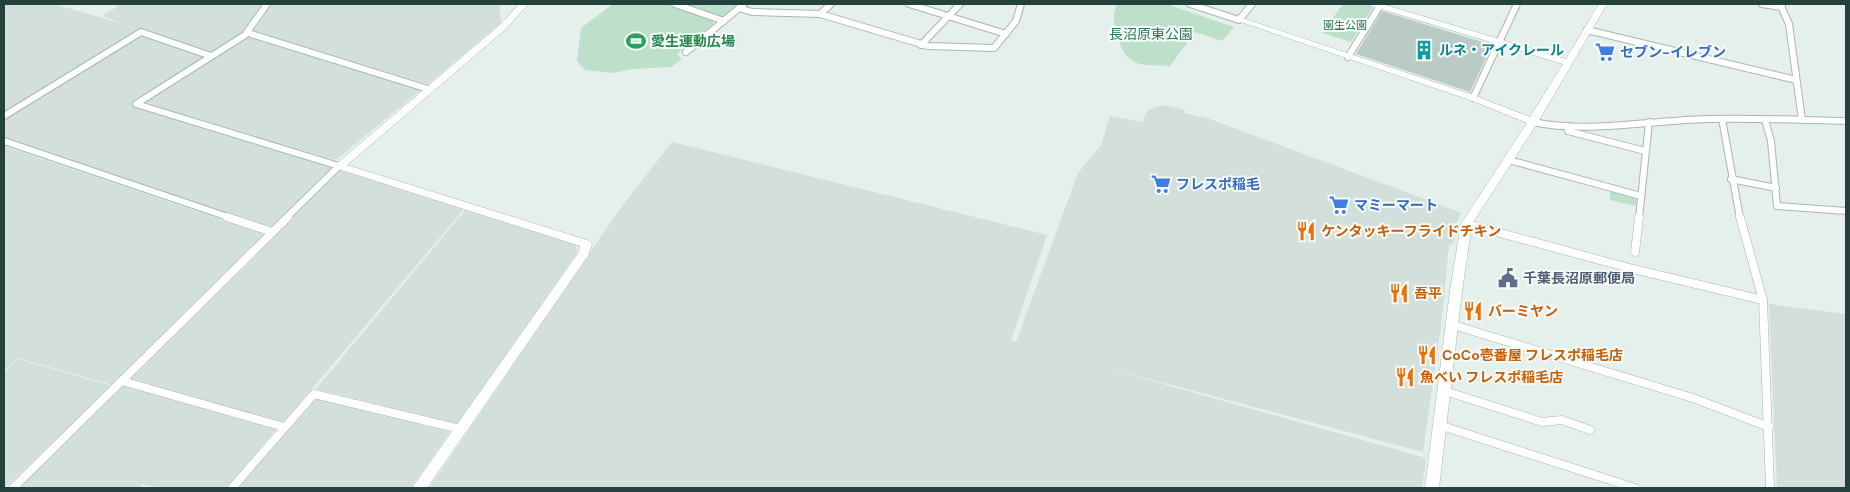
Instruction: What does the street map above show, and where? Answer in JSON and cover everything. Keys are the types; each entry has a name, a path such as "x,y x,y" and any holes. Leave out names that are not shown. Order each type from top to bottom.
{"street":[{"path":"267,4 248,33 144,97 136,104 586,244 584,253 419,488"},
{"path":"13,488 339,166 428,88 504,26 524,4"},
{"path":"675,4 724,21"},
{"path":"820,14 831,4"},
{"path":"909,4 1006,34"},
{"path":"921,45 960,4"},
{"path":"686,52 742,6 752,12 820,14 921,45 994,48 1016,21 1021,4"},
{"path":"1190,4 1473,98 1533,122 1567,126 1722,119 1846,121"},
{"path":"1211,11 1217,4"},
{"path":"1239,20 1252,4"},
{"path":"1348,57 1379,4 1568,63"},
{"path":"1473,98 1517,4"},
{"path":"1432,488 1467,224 1533,122 1603,4"},
{"path":"1762,4 1781,6 1789,24 1802,120"},
{"path":"1587,30 1796,80"},
{"path":"4,116 141,32 172,41 211,56"},
{"path":"248,33 428,88"},
{"path":"1722,119 1732,168 1731,178 1742,226 1763,300 1770,488"},
{"path":"1765,120 1771,141 1777,206 1846,211"},
{"path":"1635,252 1649,122"},
{"path":"1567,126 1568,131 1646,151"},
{"path":"4,141 272,232"},
{"path":"1509,160 1641,196"},
{"path":"1731,178 1776,188"},
{"path":"1467,224 1633,269 1763,300"},
{"path":"1453,325 1693,398 1768,427"},
{"path":"122,381 284,427"},
{"path":"1445,392 1542,422 1562,420 1590,430"},
{"path":"232,488 309,397 318,394 460,429"},
{"path":"1440,425 1635,488"}],"shaded area":[{"path":"4,4 54,4 123,24 103,16 121,4 262,4 242,34 211,53 141,30 4,114"},
{"path":"271,4 499,4 501,23 428,84 253,32"},
{"path":"140,33 206,57 135,99 133,106 334,167 271,229 4,138 4,119"},
{"path":"248,36 422,89 336,160 147,104 148,98"},
{"path":"1163,105 1185,110 1184,113 1207,118 1462,213 1455,225 1454,242 1449,245 1441,326 1423,452 1085,362 1426,458 1422,488 429,488 620,209 672,142 1047,235 1011,340 1016,342 1078,173 1101,145 1110,116 1142,122 1148,110"},
{"path":"4,146 267,235 113,385 18,358 4,370"},
{"path":"340,168 464,209 284,422 129,380"},
{"path":"466,209 576,244 577,253 458,424 316,389"},
{"path":"1769,304 1846,314 1846,488 1777,488"},
{"path":"18,359 112,386 4,488 4,372"},
{"path":"122,385 276,429 227,488 158,488 143,484 139,488 19,488"},
{"path":"313,397 450,432 411,488 237,488"}],"green space":[{"name":"愛生運動広場","path":"613,4 670,4 713,19 713,24 677,54 682,59 671,67 632,69 613,73 585,70 577,61 581,28"},
{"path":"682,4 740,4 723,18"},
{"name":"長沼原東公園","path":"1117,4 1166,4 1234,27 1222,41 1195,32 1170,66 1142,64 1129,59 1120,45 1114,19"},
{"name":"園生公園","path":"1343,4 1368,4 1373,7 1351,42 1322,33"},
{"path":"1610,190 1636,196 1636,206 1610,200"}],"building":[{"name":"ルネ・アイクレール","path":"1382,11 1492,45 1470,92 1356,54"}],"place":[{"name":"愛生運動広場","path":"636,41"},
{"name":"ルネ・アイクレール","path":"1424,50"},
{"name":"セブン-イレブン","path":"1605,52"},
{"name":"フレスポ稲毛","path":"1161,184"},
{"name":"マミーマート","path":"1339,205"},
{"name":"ケンタッキーフライドチキン","path":"1306,231"},
{"name":"千葉長沼原郵便局","path":"1508,278"},
{"name":"吾平","path":"1399,293"},
{"name":"バーミヤン","path":"1473,311"},
{"name":"CoCo壱番屋 フレスポ稲毛店","path":"1427,355"},
{"name":"魚べい フレスポ稲毛店","path":"1405,377"}]}
